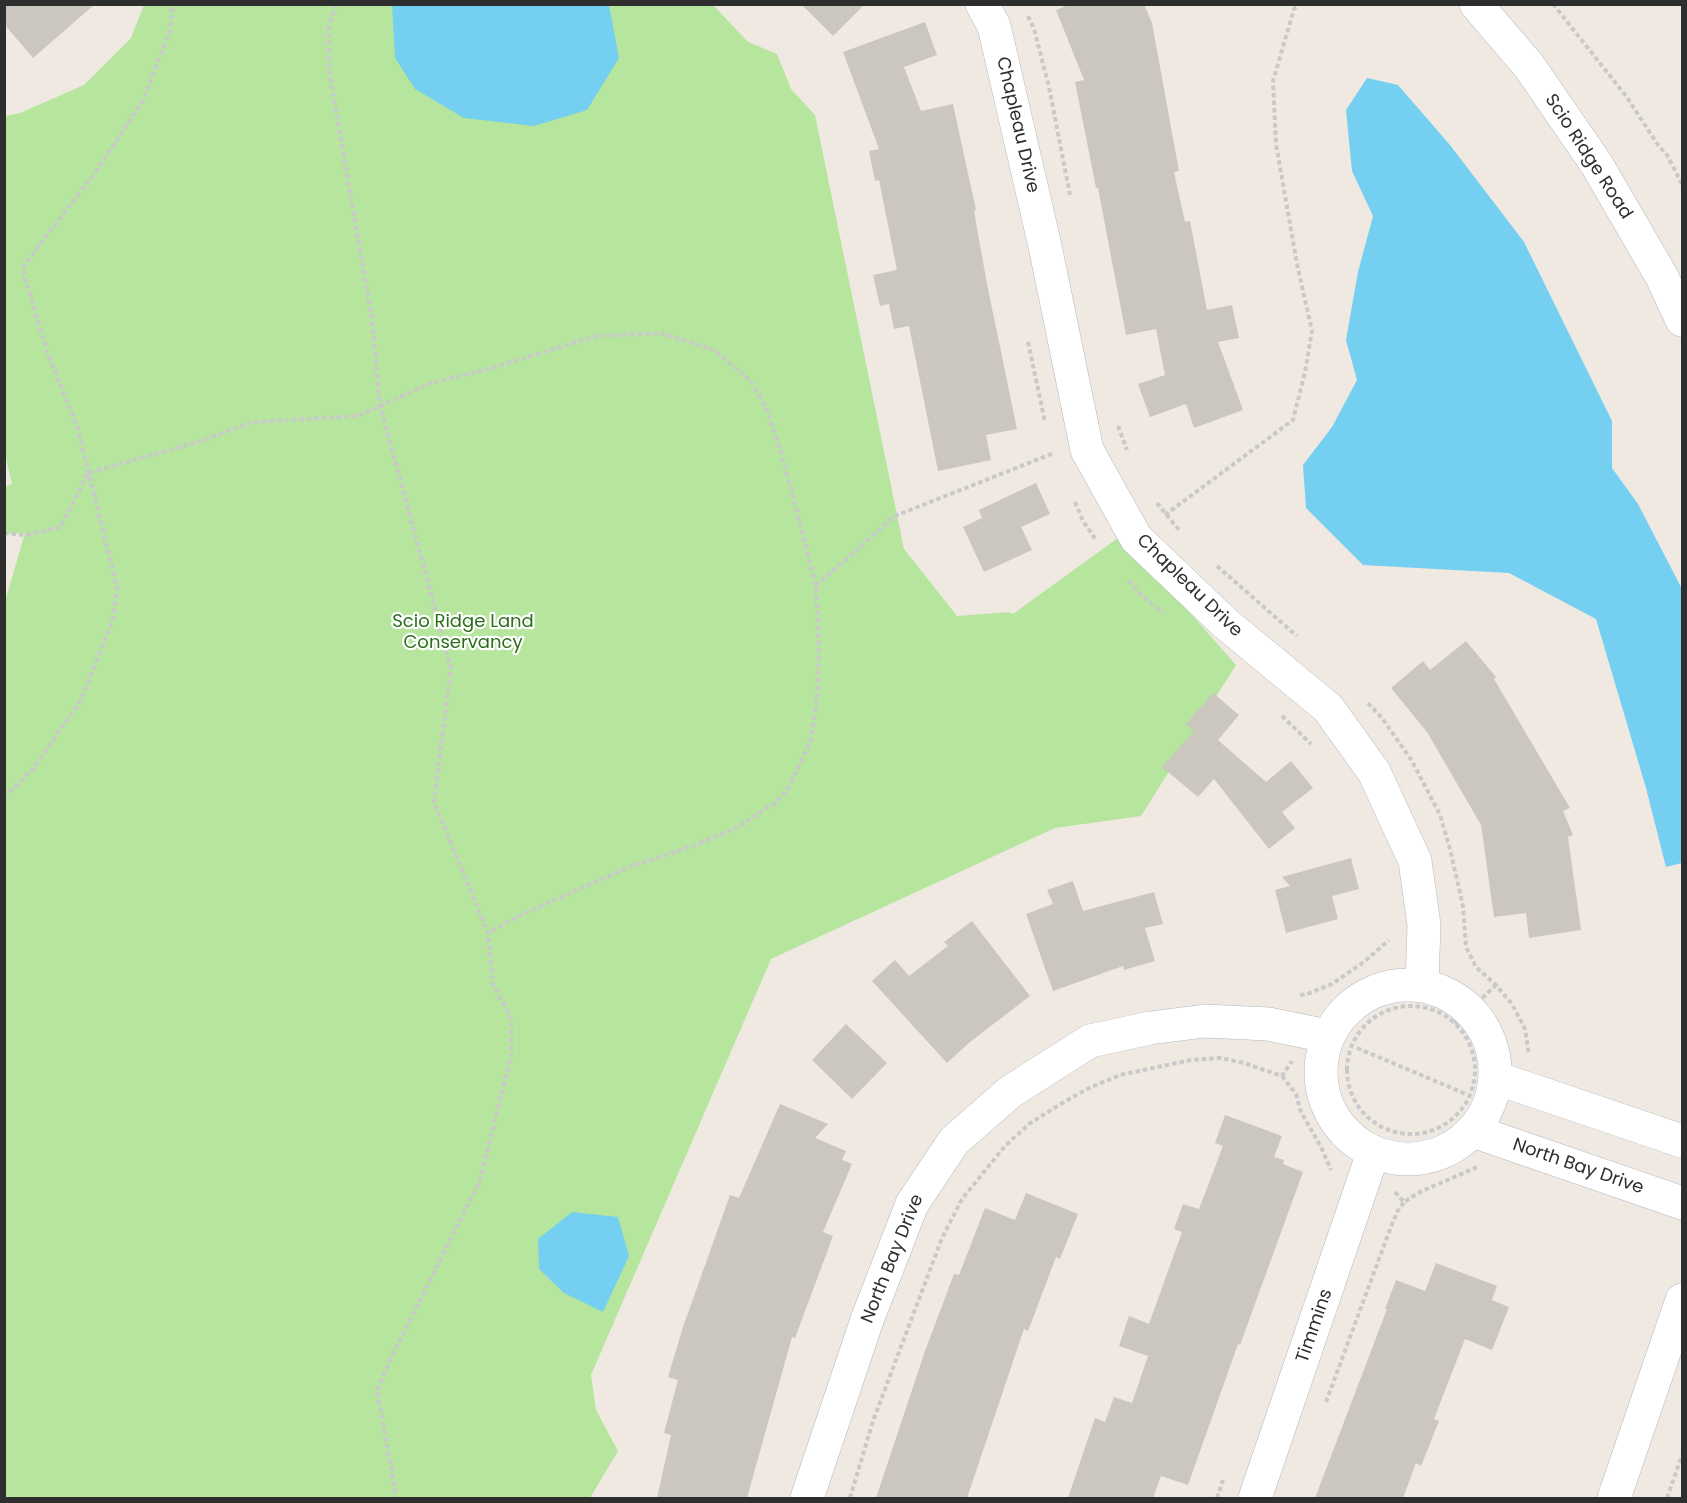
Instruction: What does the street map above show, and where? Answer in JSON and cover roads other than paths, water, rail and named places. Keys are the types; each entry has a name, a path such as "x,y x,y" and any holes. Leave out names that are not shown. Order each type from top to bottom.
{"street":[{"name":"Chapleau Drive","path":"982,4 994,26 1045,246 1087,450 1136,538 1225,623 1328,708 1374,772 1415,861 1424,925 1422,984"},
{"name":"Scio Ridge Road","path":"1476,4 1528,66 1597,165 1662,277 1683,320"},
{"path":"1422,984 1462,1002 1462,1017 1489,1036 1483,1087 1489,1106 1473,1131 1444,1152 1369,1166 1332,1117 1322,1091 1320,1063 1327,1038 1342,1012 1366,994 1393,985 1422,984"},
{"name":"North Bay Drive","path":"807,1498 867,1320 912,1204 954,1141 1010,1092 1090,1041 1150,1028 1205,1021 1268,1024 1327,1038"},
{"path":"1483,1087 1683,1141"},
{"name":"North Bay Drive","path":"1473,1131 1683,1203"},
{"name":"Timmins","path":"1255,1498 1369,1166"},
{"path":"1614,1498 1683,1300"}],"water":[{"path":"392,4 609,5 619,58 587,110 534,126 464,118 415,89 395,58"},
{"path":"1367,78 1398,85 1450,145 1524,242 1612,421 1612,468 1638,504 1682,589 1682,863 1666,867 1646,788 1596,619 1509,573 1363,565 1306,508 1303,465 1332,427 1357,380 1346,340 1358,272 1373,216 1352,171 1346,110"},
{"path":"572,1212 618,1217 629,1256 603,1312 564,1293 539,1269 538,1239"}],"park label":[{"name":"Scio Ridge Land Conservancy","path":"463,632"}]}
